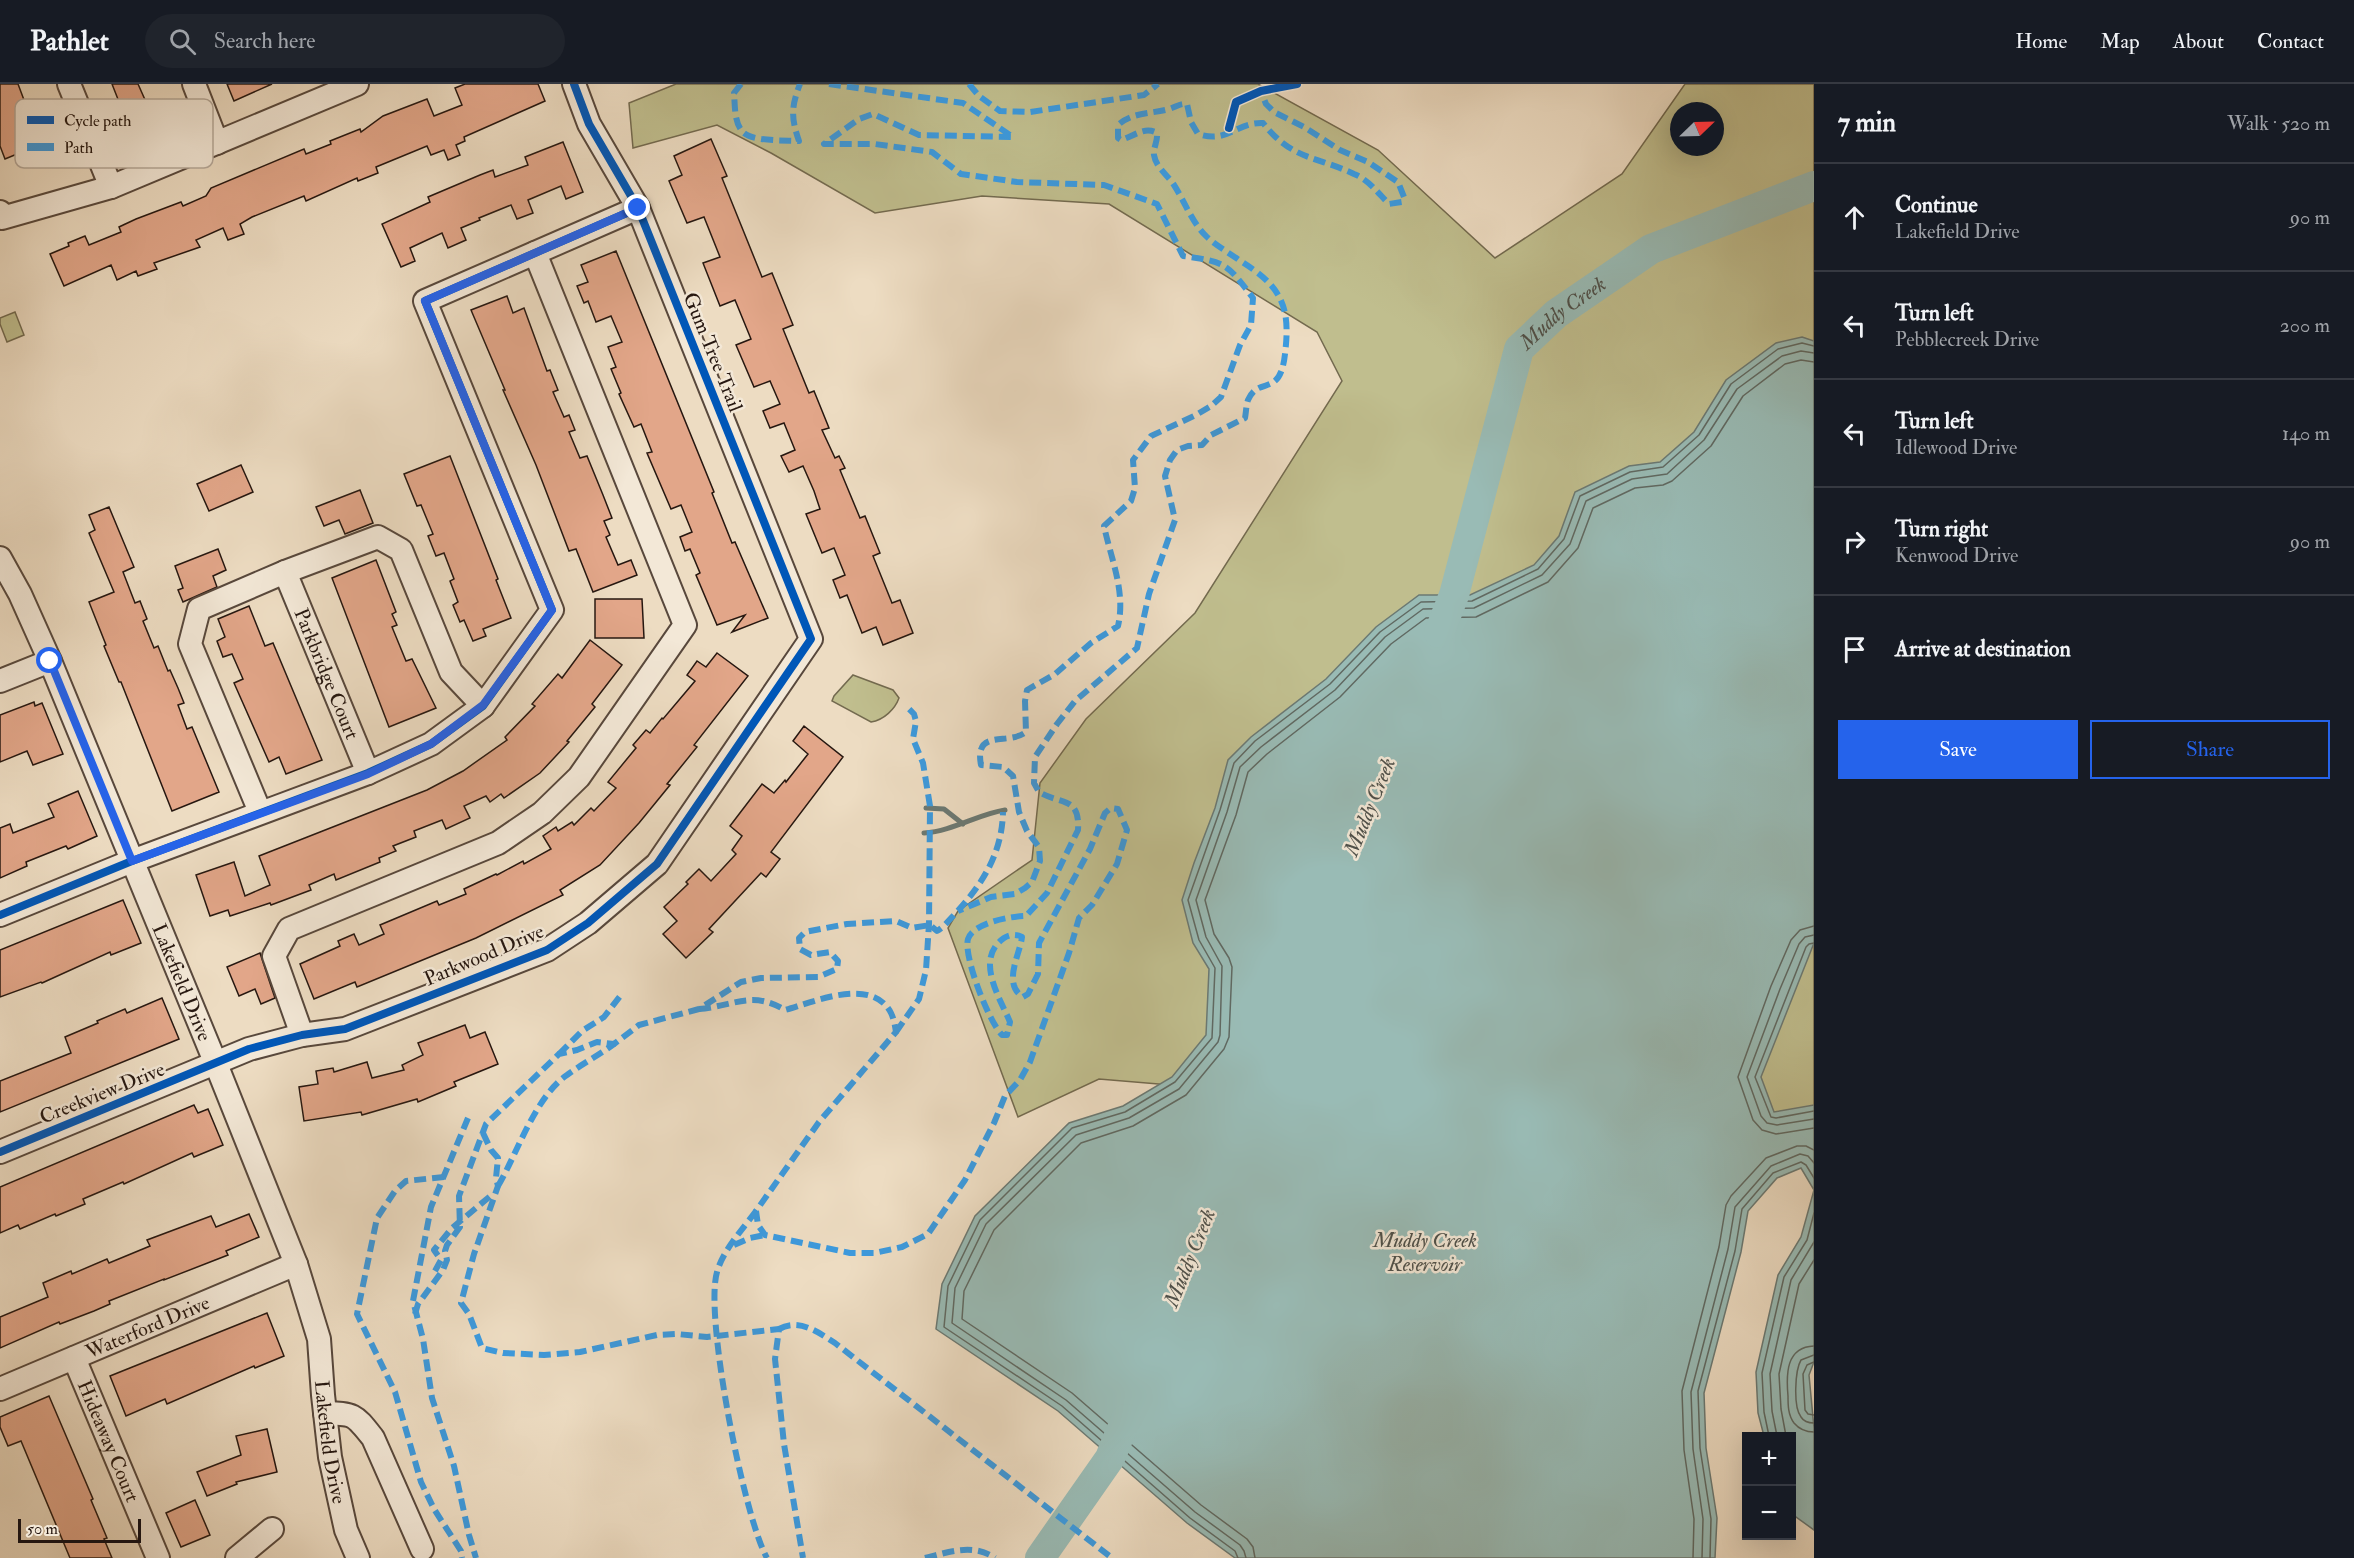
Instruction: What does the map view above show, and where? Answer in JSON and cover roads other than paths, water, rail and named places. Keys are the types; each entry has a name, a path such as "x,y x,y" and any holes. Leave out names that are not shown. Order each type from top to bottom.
{"street":[{"path":"69,84 75,99"},
{"path":"194,84 200,99"},
{"path":"213,144 323,90 357,84"},
{"name":"Gum Tree Trail","path":"574,84 589,124 638,208 811,639"},
{"path":"213,132 217,142"},
{"path":"103,168 111,187"},
{"path":"1,217 111,187 156,168"},
{"path":"0,915 132,861 368,774 431,744 483,705 552,610 425,301 638,208"},
{"path":"302,1035 274,956 289,929 498,843 542,813 579,777 685,625 535,253"},
{"path":"260,812 190,644 199,609 285,572 378,537 401,550 452,672 483,705"},
{"name":"Lakefield Drive","path":"0,558 20,594 50,661 296,1264 320,1339 330,1458 344,1519 357,1558"},
{"name":"Parkbridge Court","path":"285,572 368,774"},
{"name":"Parkwood Drive","path":"216,1064 249,1049 302,1035 345,1029 547,950 588,923 657,864 811,639"},
{"path":"0,681 50,661"},
{"name":"Creekview Drive","path":"0,1152 216,1064"},
{"name":"Waterford Drive","path":"0,1389 296,1264"},
{"name":"Hideaway Court","path":"74,1359 158,1558"},
{"path":"325,1413 350,1414 362,1423 373,1437 422,1550"},
{"path":"237,1558 272,1529"}],"water":[{"name":"Muddy Creek Reservoir","path":"1802,337 1814,341 1814,943 1761,1077 1774,1112 1814,1105 1814,1190 1801,1168 1777,1178 1748,1211 1741,1252 1704,1393 1706,1448 1717,1518 1715,1558 1235,1558 1187,1523 1058,1411 936,1329 942,1284 975,1216 1069,1123 1123,1106 1172,1077 1206,1035 1209,969 1193,943 1182,900 1215,808 1228,760 1251,737 1326,679 1376,627 1419,595 1470,595 1534,565 1559,536 1575,492 1629,466 1660,462 1694,432 1726,380 1776,343"},
{"path":"1814,1190 1814,1362 1809,1375 1814,1428 1814,1530 1796,1517 1796,1432 1763,1432 1758,1413 1756,1372 1778,1275 1801,1237"}],"waterway":[{"name":"Muddy Creek","path":"1439,633 1454,595 1519,349 1556,314 1651,249 1814,186"},
{"path":"926,808 944,809 963,824"},
{"path":"924,833 935,832 1005,810"},
{"name":"Muddy Creek","path":"1040,1558 1110,1458 1126,1419"}]}
